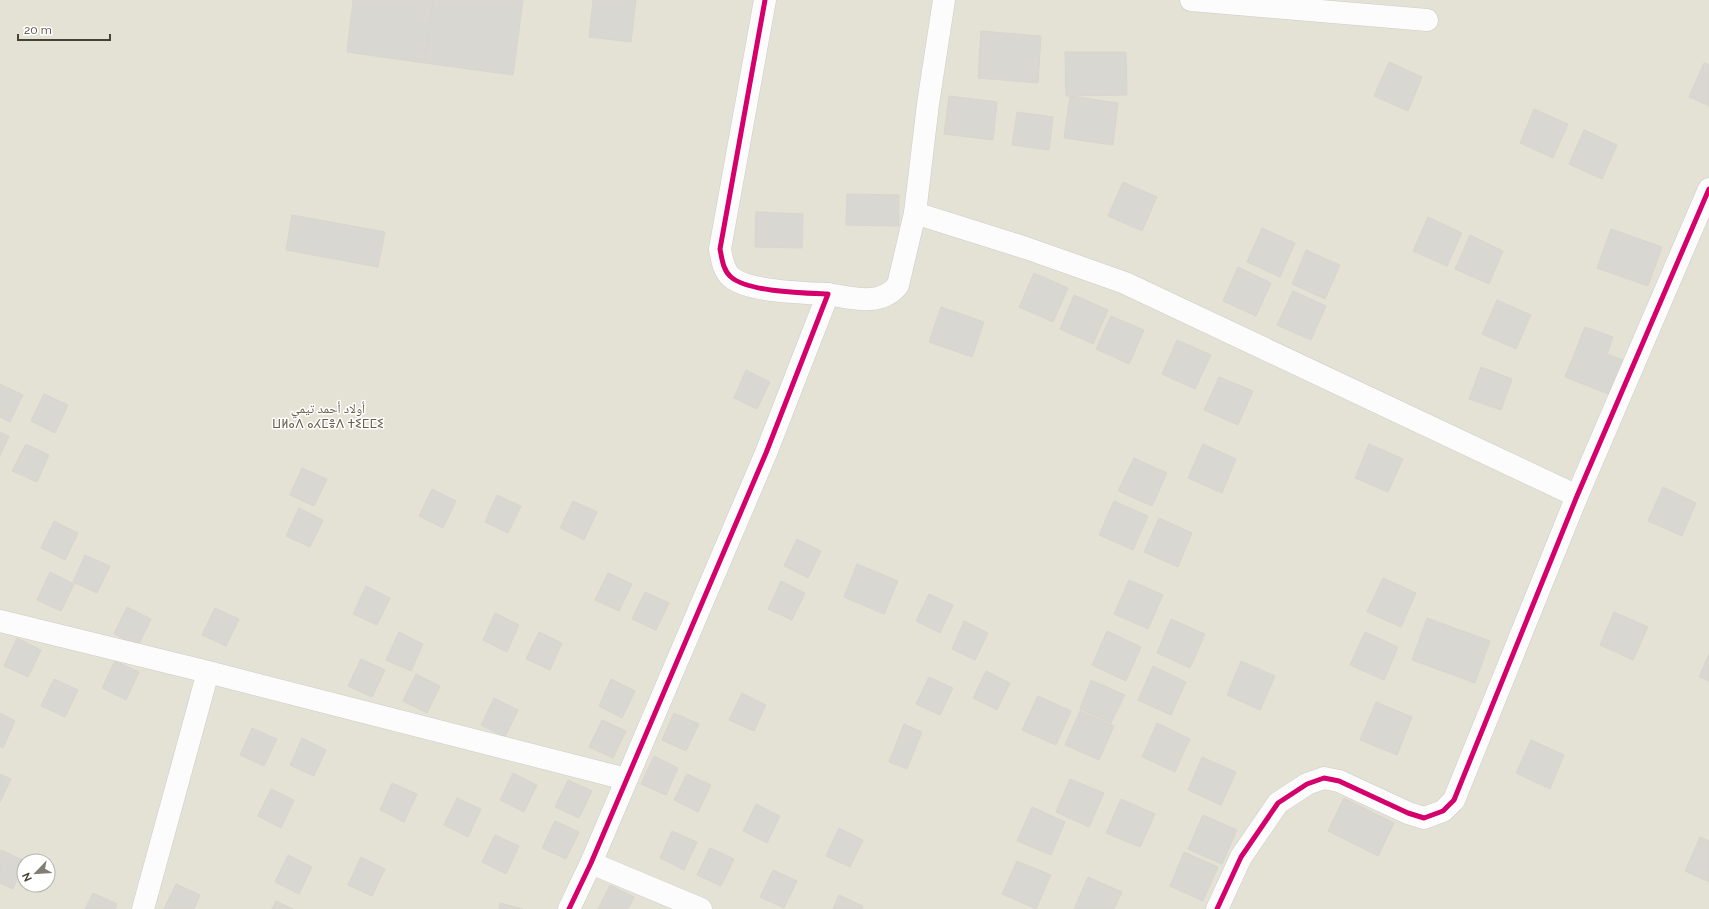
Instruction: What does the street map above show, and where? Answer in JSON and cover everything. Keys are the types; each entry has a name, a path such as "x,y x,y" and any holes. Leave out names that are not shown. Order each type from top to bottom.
{"street":[{"path":"765,0 720,249 722,261 730,277 736,281 754,286 777,291 828,294 870,300 884,297 894,291 898,285 915,213 928,104 944,0"},
{"path":"1191,0 1427,20"},
{"path":"1217,909 1241,857 1278,803 1307,784 1324,778 1339,781 1408,813 1424,818 1443,811 1454,800 1577,496 1709,189"},
{"path":"915,213 1026,248 1125,283 1577,496"},
{"path":"569,909 591,863 766,453 828,294"},
{"path":"0,621 208,672 626,779"},
{"path":"143,909 208,672"},
{"path":"591,863 701,909"}],"shaded area":[{"path":"0,0 1709,0 1709,909 0,909"}],"building":[{"path":"353,0 433,0 425,63 347,52"},
{"path":"433,0 523,0 513,75 425,63"},
{"path":"593,0 636,0 631,42 589,37"},
{"path":"981,31 1041,36 1038,83 978,78"},
{"path":"1065,52 1126,52 1127,95 1066,96"},
{"path":"1389,62 1422,77 1408,111 1374,96"},
{"path":"1704,63 1709,65 1709,106 1689,97"},
{"path":"949,96 997,102 993,140 944,134"},
{"path":"1070,96 1118,103 1113,145 1064,138"},
{"path":"1534,109 1568,124 1553,158 1520,143"},
{"path":"1017,112 1053,117 1049,150 1012,145"},
{"path":"1584,130 1617,145 1602,179 1569,164"},
{"path":"1123,182 1157,197 1142,231 1108,216"},
{"path":"847,194 899,195 899,226 846,225"},
{"path":"756,212 803,214 802,248 755,247"},
{"path":"292,215 385,232 378,267 286,250"},
{"path":"1428,217 1462,233 1447,266 1413,251"},
{"path":"1262,228 1295,243 1280,277 1247,262"},
{"path":"1611,229 1662,247 1648,286 1597,268"},
{"path":"1470,235 1503,251 1489,284 1455,269"},
{"path":"1306,250 1340,265 1325,299 1292,284"},
{"path":"1238,267 1271,283 1256,316 1223,301"},
{"path":"1034,273 1068,288 1053,322 1019,307"},
{"path":"1293,291 1326,306 1311,340 1277,325"},
{"path":"1074,295 1108,310 1093,344 1060,329"},
{"path":"1497,300 1531,315 1516,349 1482,334"},
{"path":"941,307 984,322 972,357 929,342"},
{"path":"1111,316 1144,330 1129,364 1096,349"},
{"path":"1585,327 1613,337 1607,354 1625,361 1611,395 1565,377"},
{"path":"1177,340 1211,355 1195,389 1162,374"},
{"path":"1481,367 1512,379 1501,410 1469,399"},
{"path":"746,370 770,382 757,409 734,398"},
{"path":"1219,377 1253,391 1238,425 1204,410"},
{"path":"0,384 23,395 10,422 0,417"},
{"path":"44,394 68,405 55,433 31,421"},
{"path":"0,432 9,436 0,456"},
{"path":"26,444 49,455 37,482 12,471"},
{"path":"1203,444 1236,459 1222,493 1188,478"},
{"path":"1369,444 1403,459 1388,492 1355,478"},
{"path":"1134,458 1167,473 1152,506 1118,491"},
{"path":"302,468 327,479 314,506 290,495"},
{"path":"1663,487 1696,503 1682,536 1648,521"},
{"path":"432,489 456,501 443,528 419,516"},
{"path":"497,495 521,506 508,533 485,522"},
{"path":"573,501 597,512 584,540 560,528"},
{"path":"1114,501 1148,516 1133,550 1099,535"},
{"path":"299,508 323,520 310,547 286,536"},
{"path":"1159,518 1192,533 1178,567 1144,552"},
{"path":"54,521 78,533 65,560 41,548"},
{"path":"797,539 821,551 808,578 784,566"},
{"path":"85,555 110,566 97,593 73,582"},
{"path":"857,564 898,581 884,614 844,597"},
{"path":"50,572 74,584 61,611 37,600"},
{"path":"608,573 632,584 619,611 595,600"},
{"path":"1383,578 1416,593 1401,627 1367,612"},
{"path":"1129,580 1163,595 1148,629 1114,614"},
{"path":"781,581 805,593 792,620 768,609"},
{"path":"366,586 390,598 377,625 353,614"},
{"path":"645,592 669,603 656,630 632,619"},
{"path":"929,594 953,605 940,633 916,621"},
{"path":"127,607 151,619 138,646 114,634"},
{"path":"215,608 239,619 226,646 202,635"},
{"path":"1614,612 1648,627 1633,660 1600,645"},
{"path":"495,613 519,625 507,652 483,640"},
{"path":"1427,618 1490,641 1475,683 1412,660"},
{"path":"1171,619 1205,634 1190,668 1157,653"},
{"path":"964,621 988,633 975,660 952,649"},
{"path":"1107,631 1141,647 1126,681 1092,665"},
{"path":"399,632 423,644 411,671 386,660"},
{"path":"539,632 562,643 550,670 526,659"},
{"path":"1365,632 1398,647 1384,680 1350,665"},
{"path":"17,638 41,650 28,677 4,666"},
{"path":"1709,654 1709,681 1699,677"},
{"path":"361,659 385,670 372,697 348,686"},
{"path":"115,661 139,672 126,700 102,688"},
{"path":"1241,661 1275,676 1260,710 1227,695"},
{"path":"1153,666 1186,682 1171,715 1138,700"},
{"path":"986,671 1010,683 997,710 973,698"},
{"path":"416,674 440,686 427,713 403,701"},
{"path":"929,677 953,688 940,715 916,704"},
{"path":"54,679 78,690 65,717 41,706"},
{"path":"611,679 635,691 622,718 599,706"},
{"path":"1091,680 1125,695 1111,723 1080,709"},
{"path":"742,693 766,705 754,731 729,720"},
{"path":"1038,696 1071,711 1056,745 1022,730"},
{"path":"494,698 518,710 505,737 481,725"},
{"path":"1376,702 1412,717 1397,755 1360,740"},
{"path":"1080,711 1114,726 1099,760 1065,745"},
{"path":"0,713 15,721 3,748 0,746"},
{"path":"674,713 699,724 686,751 662,740"},
{"path":"602,720 626,731 613,758 589,747"},
{"path":"1157,723 1190,739 1175,772 1142,757"},
{"path":"904,724 922,732 907,769 889,762"},
{"path":"252,728 277,739 264,766 240,755"},
{"path":"302,738 326,750 314,776 290,765"},
{"path":"1531,740 1564,755 1550,789 1516,773"},
{"path":"654,756 678,768 666,795 641,784"},
{"path":"1202,757 1236,772 1221,805 1188,790"},
{"path":"513,773 537,785 524,812 500,800"},
{"path":"0,774 11,779 0,802"},
{"path":"687,774 711,785 698,812 674,800"},
{"path":"1070,779 1104,793 1089,827 1056,812"},
{"path":"568,780 592,791 579,818 555,807"},
{"path":"392,783 417,794 404,822 380,810"},
{"path":"271,789 294,800 281,828 258,816"},
{"path":"457,798 481,809 468,837 444,825"},
{"path":"1344,798 1394,823 1378,856 1328,831"},
{"path":"1121,799 1155,814 1140,847 1106,833"},
{"path":"756,804 780,816 767,843 743,831"},
{"path":"1032,807 1065,822 1051,855 1017,841"},
{"path":"1203,815 1237,830 1222,864 1188,849"},
{"path":"555,821 579,832 566,859 542,848"},
{"path":"839,828 863,840 850,867 826,856"},
{"path":"672,831 697,842 684,870 660,858"},
{"path":"495,835 519,846 506,874 482,862"},
{"path":"1700,837 1709,841 1709,882 1685,871"},
{"path":"710,848 734,859 721,886 697,875"},
{"path":"1,850 16,857 16,882 13,889 0,883"},
{"path":"1184,852 1218,867 1203,901 1170,886"},
{"path":"288,855 312,867 299,894 275,882"},
{"path":"361,857 385,869 372,896 348,885"},
{"path":"1017,861 1051,875 1036,909 1002,894"},
{"path":"773,870 797,881 784,908 760,897"},
{"path":"1088,877 1122,892 1114,909 1074,909"},
{"path":"176,884 200,895 194,909 164,909"},
{"path":"610,885 634,897 628,909 598,909"},
{"path":"93,893 117,904 115,909 85,909"},
{"path":"839,895 863,906 862,909 833,909"},
{"path":"276,901 293,909 272,909"},
{"path":"500,903 523,909 499,909"}],"cycle path":[{"path":"569,909 591,863 766,453 828,294 777,291 750,286 731,277 726,271 722,260 720,249 765,0"},
{"path":"1217,909 1241,857 1278,803 1307,784 1324,778 1339,781 1408,813 1424,818 1443,811 1454,800 1577,496 1709,189"}],"district":[{"name":"أولاد أحمد تيمي ⵡⵍⴰⴷ ⴰⵃⵎⴻⴷ ⵜⵉⵎⵎⵉ","path":"328,416"}]}
